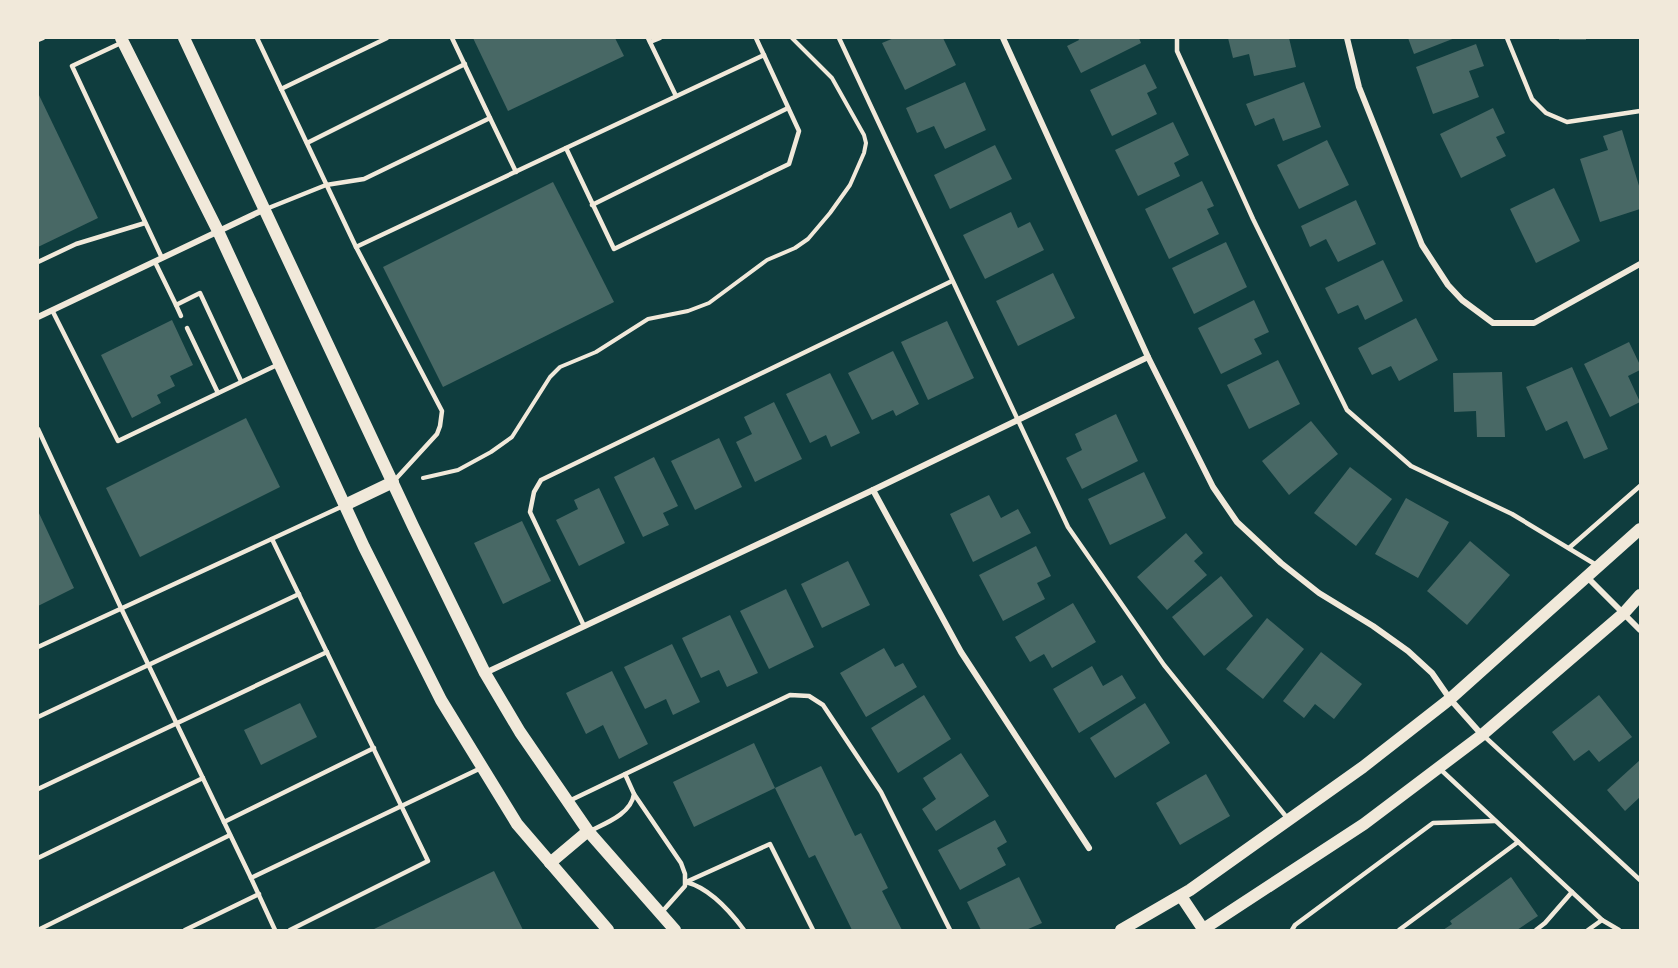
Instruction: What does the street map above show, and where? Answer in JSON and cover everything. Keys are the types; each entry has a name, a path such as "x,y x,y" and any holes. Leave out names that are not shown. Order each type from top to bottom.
{"main road":[{"path":"184,38 263,210 485,673 520,732 588,831 675,930"},
{"path":"122,40 218,231 345,505 441,700 517,824 608,930"},
{"path":"345,505 393,482"},
{"path":"1121,930 1181,896 1363,767 1450,699 1641,529"},
{"path":"1181,896 1203,930 1364,824 1482,735 1624,613 1641,595"},
{"path":"550,863 588,831"}],"street":[{"path":"1002,38 1148,357 1214,487 1237,522 1281,563 1319,593 1373,626 1408,651 1432,673 1450,699 1482,735"},
{"path":"1347,38 1359,87 1422,245 1448,285 1462,300 1493,323 1534,323 1641,264"},
{"path":"38,317 263,210"},
{"path":"485,673 1148,357"},
{"path":"873,490 961,652 1089,848"},
{"path":"1588,578 1641,630"}],"lane":[{"path":"38,40 43,38"},
{"path":"257,38 356,247 441,411 437,434 393,482"},
{"path":"281,89 387,38"},
{"path":"452,38 516,172"},
{"path":"660,38 649,40 676,96"},
{"path":"566,148 614,249 789,164 799,131 756,38"},
{"path":"839,38 1068,527 1164,665 1289,820"},
{"path":"1177,38 1177,51 1252,219 1347,410 1411,466 1512,514 1599,567"},
{"path":"1507,38 1532,99 1546,112 1567,122 1641,111"},
{"path":"122,40 72,66 162,258"},
{"path":"356,247 764,55"},
{"path":"307,143 465,64"},
{"path":"592,205 788,108"},
{"path":"263,210 326,185 364,179 490,118"},
{"path":"38,262 76,244 145,223"},
{"path":"155,262 181,316"},
{"path":"584,626 530,512 534,492 541,480 952,281"},
{"path":"176,305 200,293 241,381"},
{"path":"52,310 118,441 279,364"},
{"path":"187,328 218,393"},
{"path":"38,429 275,930"},
{"path":"1569,548 1641,486"},
{"path":"38,647 345,505"},
{"path":"272,538 428,861 290,930"},
{"path":"38,717 299,594"},
{"path":"38,789 327,652"},
{"path":"567,802 790,695 809,696 823,705 881,792 950,930"},
{"path":"1482,735 1641,880"},
{"path":"224,822 374,748"},
{"path":"251,878 482,767"},
{"path":"1438,768 1602,920 1619,930"},
{"path":"625,774 634,794 681,863 686,882"},
{"path":"38,858 203,778"},
{"path":"588,831 623,811 631,804 634,794"},
{"path":"1292,930 1295,925 1433,823 1496,821"},
{"path":"38,930 230,835"},
{"path":"1399,930 1518,842"},
{"path":"660,914 681,892 686,882 770,844 813,930"},
{"path":"686,882 695,884 706,891 744,930"},
{"path":"1536,930 1572,892"},
{"path":"185,930 259,894"},
{"path":"1588,930 1602,920"}],"path":[{"path":"423,478 458,470 491,452 512,436 550,377 560,367 596,352 648,319 688,311 709,303 767,260 795,248 808,239 830,213 850,185 861,162 866,143 864,135 832,78 792,38"}],"building":[{"path":"473,38 615,38 624,56 508,111"},
{"path":"894,38 943,38 956,65 905,90 882,43"},
{"path":"1078,38 1139,38 1141,43 1081,73 1067,46 1079,40"},
{"path":"1228,38 1289,38 1296,67 1254,76 1249,54 1233,58"},
{"path":"1408,38 1455,38 1414,54"},
{"path":"1559,38 1586,38 1586,40 1559,40"},
{"path":"1476,44 1484,66 1469,71 1479,97 1433,114 1416,67"},
{"path":"1145,64 1157,88 1147,93 1157,114 1112,136 1090,90"},
{"path":"965,82 986,130 945,149 934,126 917,133 906,108"},
{"path":"1304,82 1321,127 1283,141 1274,118 1255,126 1246,104"},
{"path":"38,93 98,218 38,247"},
{"path":"1493,108 1505,133 1496,137 1506,156 1461,178 1440,134"},
{"path":"1173,122 1189,155 1174,163 1180,176 1138,196 1115,150"},
{"path":"1622,130 1640,189 1640,209 1600,222 1580,159 1608,150 1603,136"},
{"path":"1327,140 1349,185 1299,209 1277,165"},
{"path":"995,145 1012,179 950,209 934,175"},
{"path":"1202,181 1214,206 1207,209 1219,234 1169,259 1145,209"},
{"path":"553,182 614,302 443,387 383,267"},
{"path":"1554,188 1580,241 1536,263 1510,209"},
{"path":"1356,200 1376,244 1338,262 1326,239 1310,247 1301,226"},
{"path":"1011,212 1018,228 1030,222 1044,250 985,279 963,235"},
{"path":"1226,242 1247,287 1194,314 1172,268"},
{"path":"1383,260 1403,301 1365,320 1358,305 1338,314 1325,288"},
{"path":"1053,273 1075,318 1018,346 996,301"},
{"path":"1254,300 1269,332 1254,339 1262,354 1221,374 1198,328"},
{"path":"1416,318 1438,360 1399,381 1391,366 1372,375 1358,348"},
{"path":"172,320 193,365 170,376 175,386 157,395 161,403 132,418 101,355"},
{"path":"947,321 974,378 928,400 901,342"},
{"path":"1629,342 1640,365 1640,370 1628,376 1640,402 1610,417 1584,364"},
{"path":"893,351 919,404 896,416 893,410 872,420 848,373"},
{"path":"1278,360 1300,404 1249,429 1227,385"},
{"path":"1572,367 1608,449 1584,459 1567,421 1546,431 1526,387"},
{"path":"1502,372 1505,437 1477,437 1476,411 1454,412 1453,373"},
{"path":"830,373 860,433 831,447 826,435 810,443 786,394"},
{"path":"774,402 802,459 755,482 736,442 752,434 744,417"},
{"path":"1116,414 1138,461 1082,489 1066,458 1082,450 1075,434"},
{"path":"246,418 280,487 140,557 106,488"},
{"path":"1311,421 1338,454 1289,495 1262,461"},
{"path":"719,438 742,487 695,510 671,461"},
{"path":"654,457 678,506 663,513 669,525 643,537 614,477"},
{"path":"1350,467 1392,499 1356,546 1314,513"},
{"path":"1144,472 1166,518 1110,545 1088,499"},
{"path":"599,488 625,543 579,566 556,520 578,509 574,500"},
{"path":"989,495 1001,518 1018,509 1031,533 973,562 950,514"},
{"path":"1406,498 1449,522 1418,578 1375,554"},
{"path":"38,511 74,588 38,606"},
{"path":"522,521 551,581 503,604 474,543"},
{"path":"1186,533 1203,553 1194,561 1207,575 1167,610 1137,577"},
{"path":"1470,541 1510,575 1467,625 1427,591"},
{"path":"1036,546 1051,576 1037,583 1045,599 1003,621 979,575"},
{"path":"848,561 870,605 822,628 801,584"},
{"path":"1221,576 1253,616 1204,656 1172,617"},
{"path":"786,589 814,647 769,669 740,611"},
{"path":"1073,603 1096,642 1052,668 1044,654 1030,662 1015,637"},
{"path":"730,615 758,673 727,687 719,670 701,678 682,638"},
{"path":"1267,618 1304,649 1263,699 1226,669"},
{"path":"672,644 700,702 673,715 666,699 645,709 624,667"},
{"path":"884,648 895,667 903,663 917,687 866,717 840,673"},
{"path":"1321,652 1362,684 1334,719 1315,704 1304,718 1283,701"},
{"path":"1092,666 1103,686 1122,675 1136,698 1079,733 1053,689"},
{"path":"612,671 648,744 619,759 603,725 586,734 566,693"},
{"path":"924,695 951,739 898,773 871,728"},
{"path":"1599,695 1632,737 1599,762 1589,750 1574,761 1552,732"},
{"path":"300,703 317,737 261,765 244,730"},
{"path":"1145,703 1170,743 1115,778 1090,738"},
{"path":"754,743 775,788 694,827 673,782"},
{"path":"961,753 989,796 936,831 922,809 936,799 923,778"},
{"path":"1640,760 1640,797 1625,811 1607,790"},
{"path":"821,766 855,836 861,833 888,888 882,891 902,930 852,930 815,855 809,858 775,788"},
{"path":"1206,774 1230,816 1180,845 1156,803"},
{"path":"995,820 1007,842 997,848 1006,865 960,890 938,850"},
{"path":"494,871 523,930 372,930"},
{"path":"1019,877 1042,923 1026,930 981,930 967,902"},
{"path":"1511,877 1538,916 1517,930 1443,930 1452,924 1450,921"}]}
